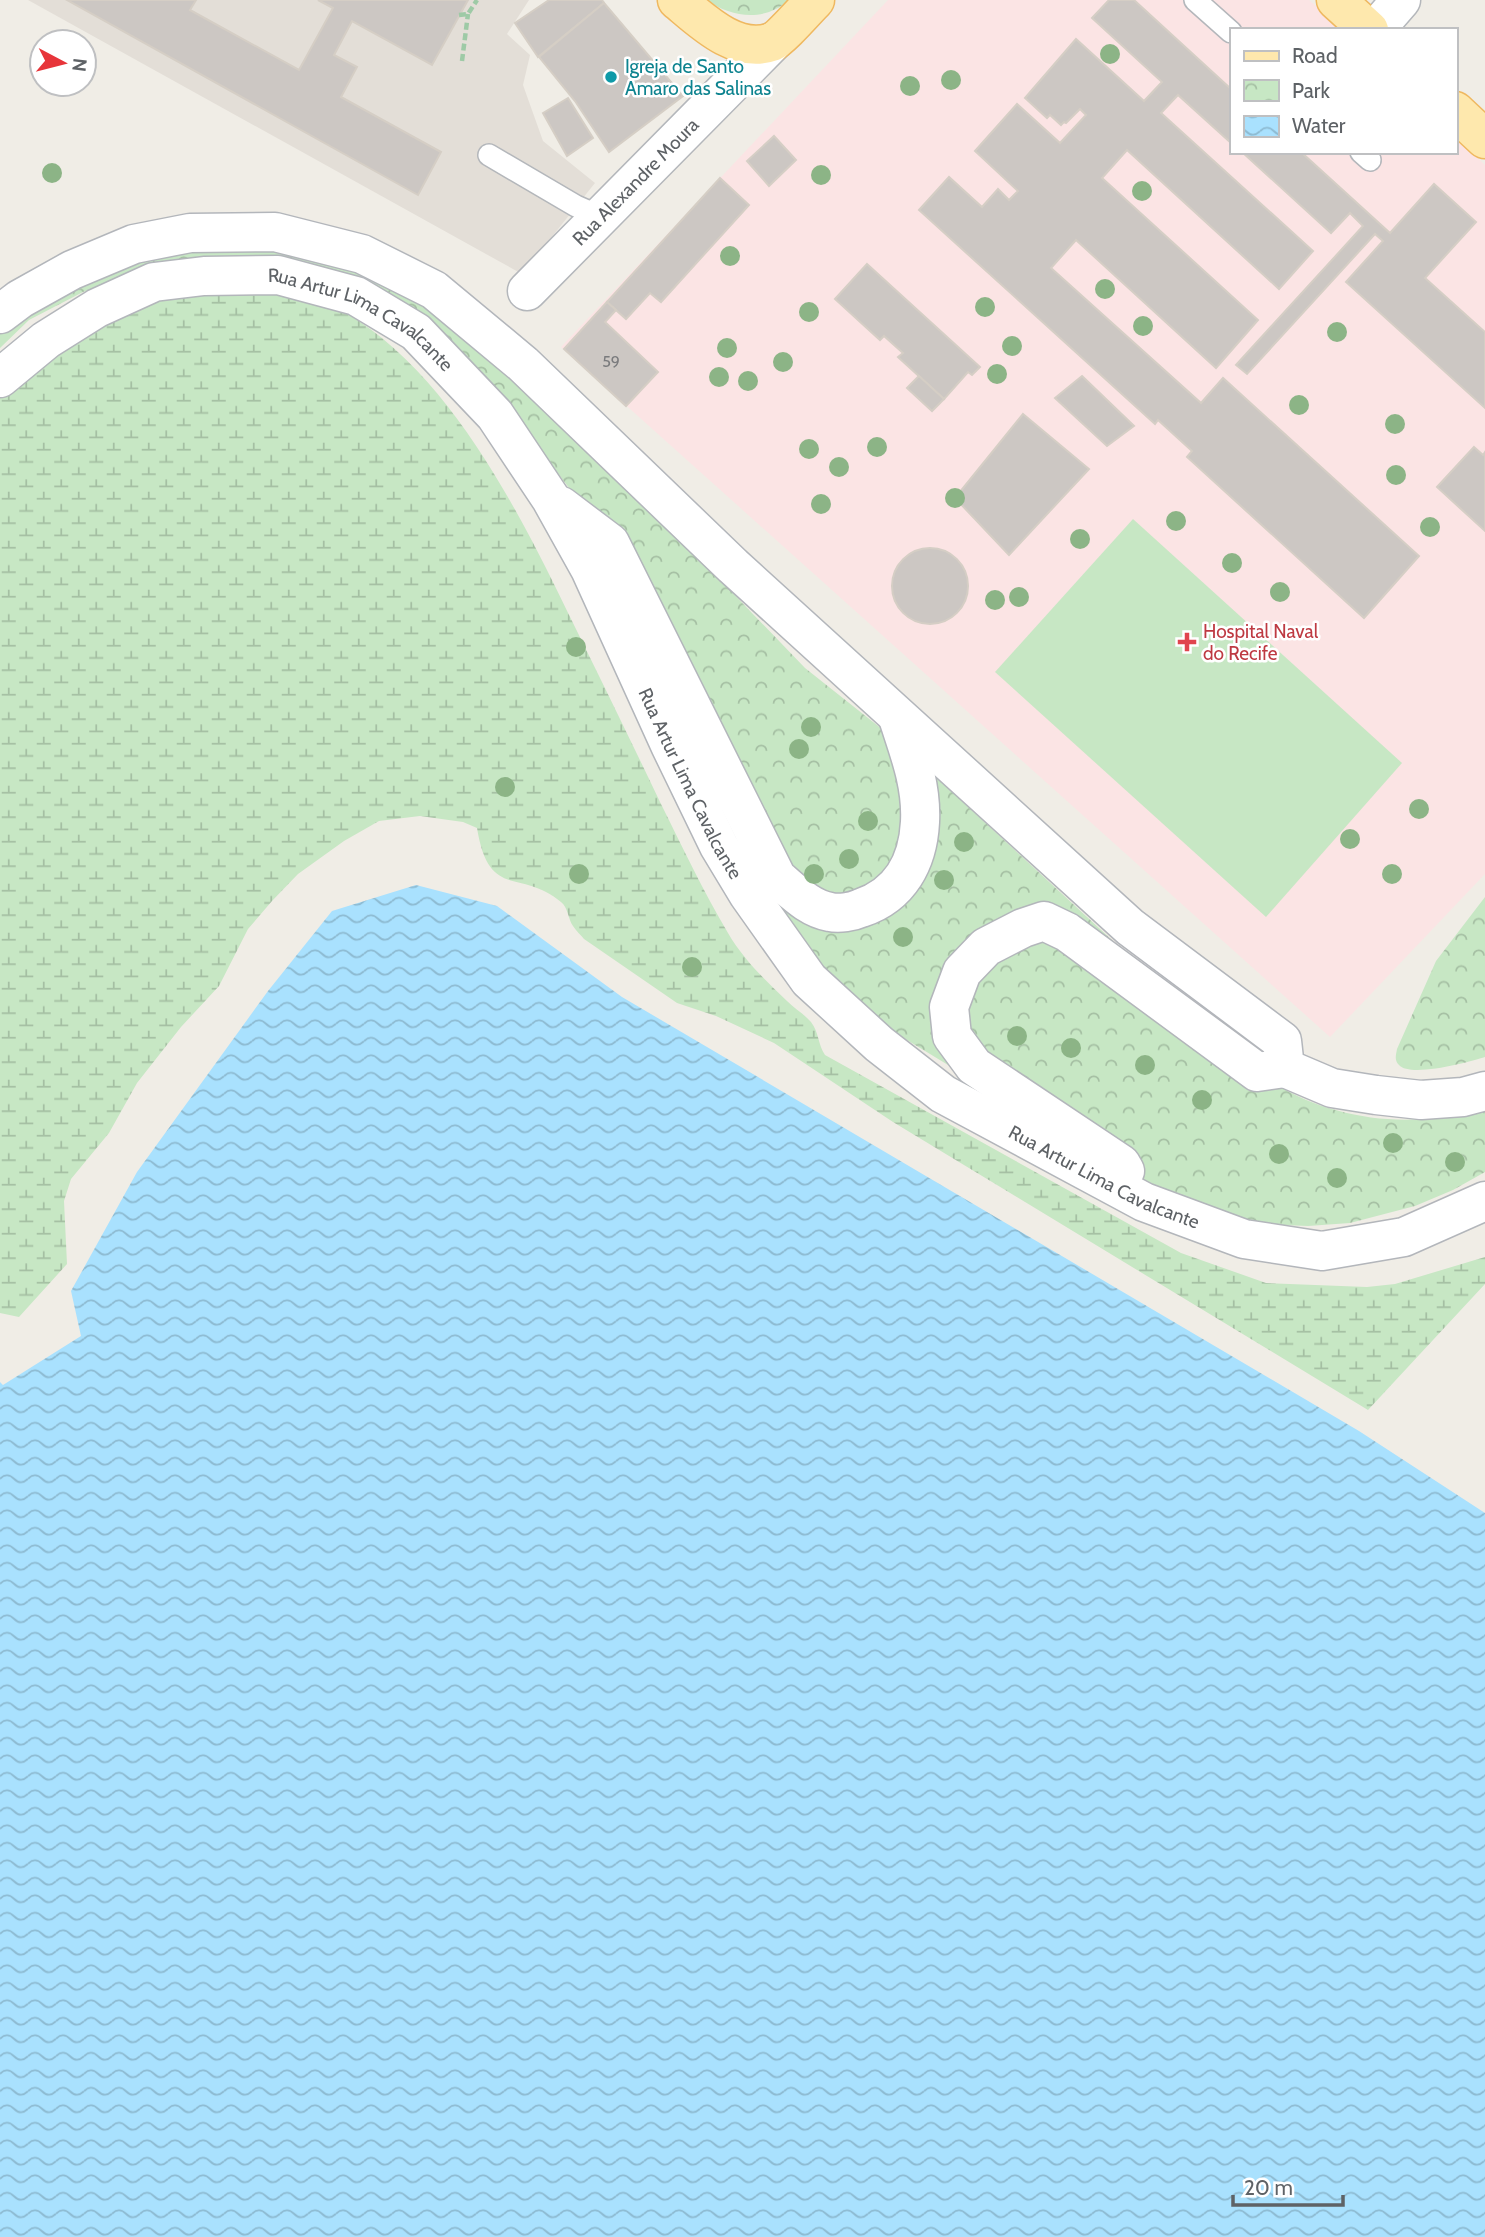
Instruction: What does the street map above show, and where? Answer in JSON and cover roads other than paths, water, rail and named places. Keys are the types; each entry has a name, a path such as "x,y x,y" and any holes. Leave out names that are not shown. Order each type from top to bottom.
{"main road":[{"path":"677,0 714,31 741,42 759,44 774,41 814,0"},
{"path":"1352,20 1401,0"},
{"name":"Rua Alexandre Moura","path":"527,291 774,41"},
{"path":"1457,113 1485,139"},
{"path":"0,314 20,299 72,270 134,244 190,233 275,232 362,254 434,290 523,364 733,566 1130,927 1282,1041 1285,1068"},
{"name":"Rua Artur Lima Cavalcante","path":"0,378 46,340 97,307 154,282 204,276 278,275 356,296 416,332 495,415 551,499 590,569 719,846 748,894 809,980 879,1044 943,1094 1144,1202 1244,1240 1322,1251 1404,1237 1485,1201"},
{"path":"551,499 610,543 776,878 811,906 832,913 854,911 873,904 892,892 910,868 918,845 918,779 898,718"},
{"path":"1144,1202 1121,1164 974,1066 952,1036 949,1007 962,972 986,947 1023,928 1044,921 1067,932 1257,1072 1285,1068 1332,1088 1421,1100 1463,1097 1485,1091"}],"lane":[{"path":"1195,0 1230,31"},
{"path":"489,155 576,206 601,217"}],"water":[{"path":"416,885 497,906 622,997 1359,1431 1485,1513 1485,2237 0,2237 0,1382 3,1385 81,1336 71,1291 137,1172 268,991 332,911"}],"place":[{"name":"Igreja de Santo Amaro das Salinas","path":"611,77"},
{"name":"Hospital Naval do Recife","path":"1187,642"}]}
